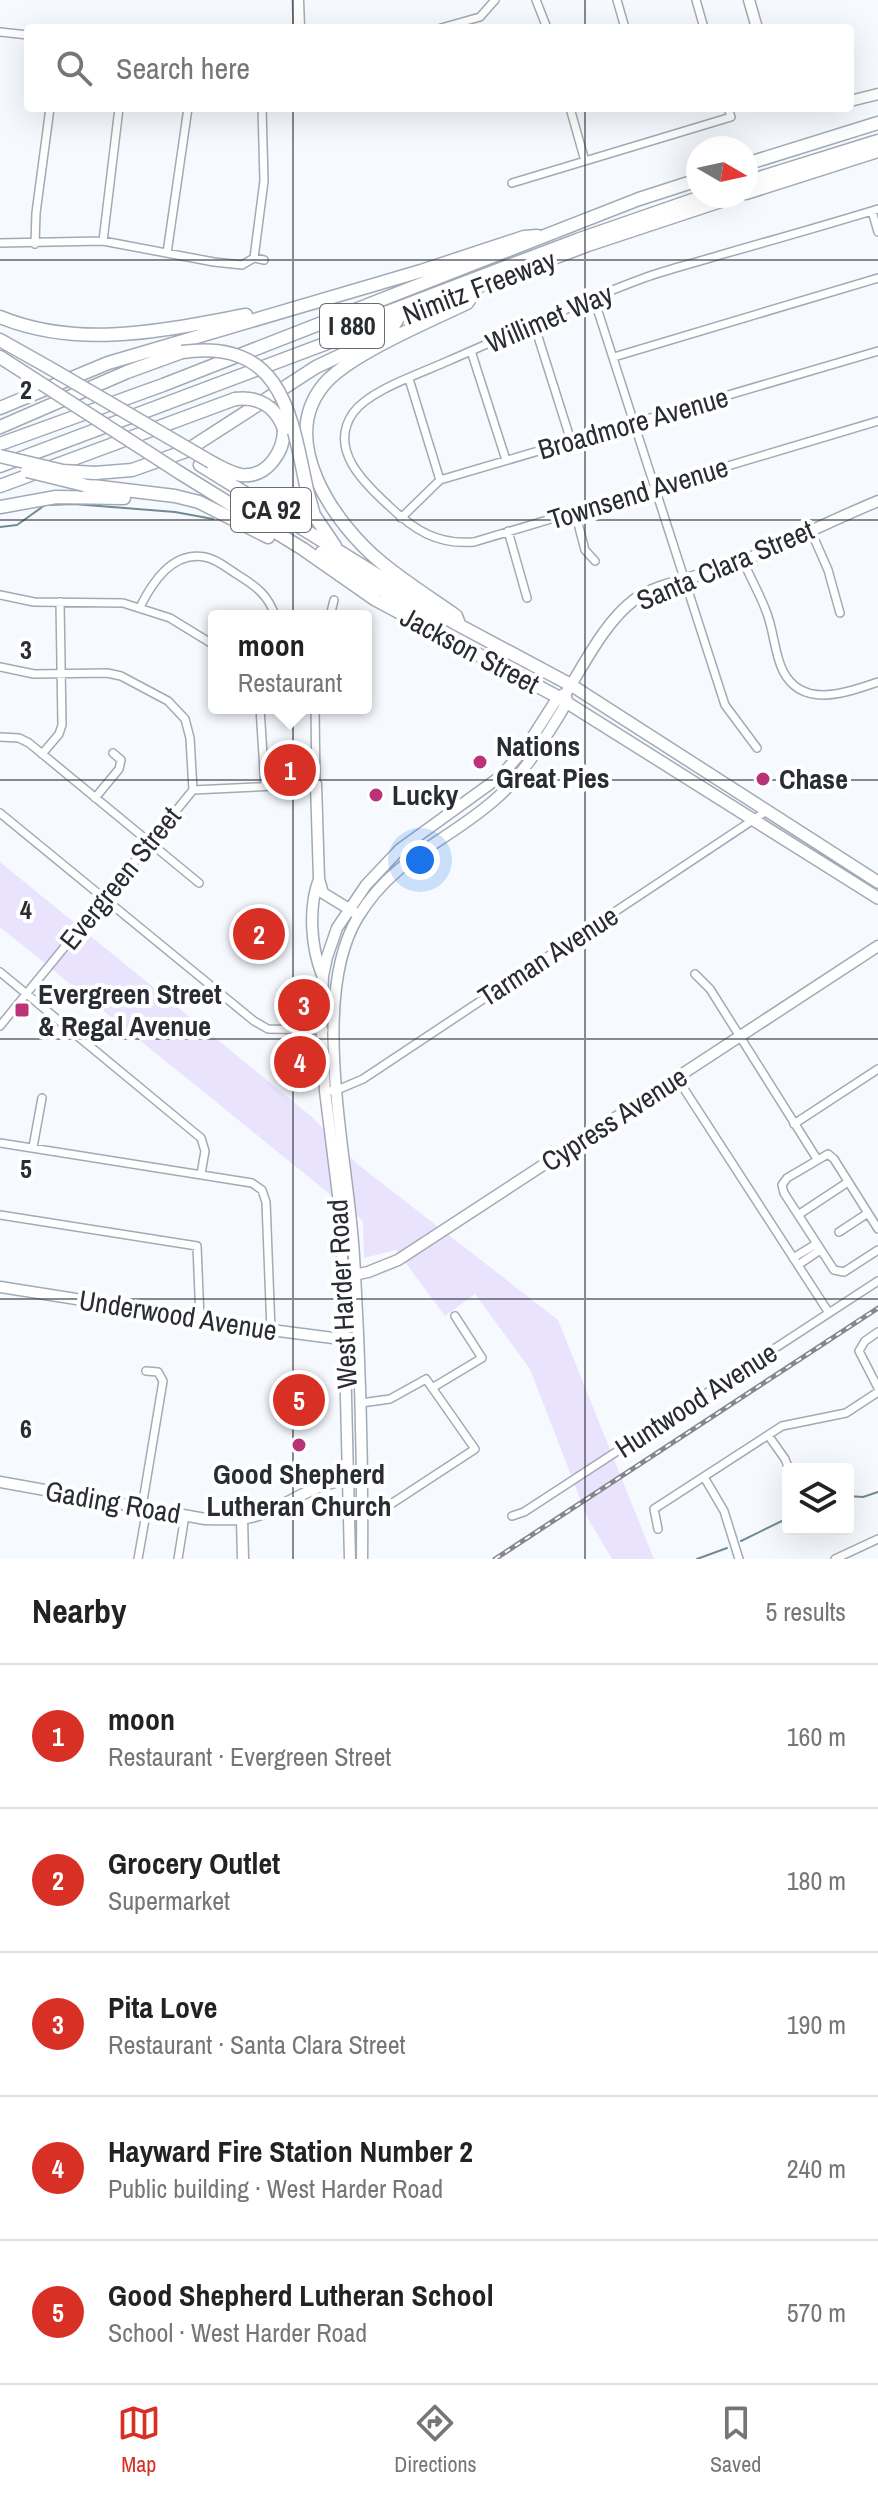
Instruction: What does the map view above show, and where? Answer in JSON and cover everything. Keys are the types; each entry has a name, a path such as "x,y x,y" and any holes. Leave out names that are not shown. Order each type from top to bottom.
{"highway":[{"path":"758,160 878,123"},
{"path":"758,172 878,135"},
{"path":"758,178 878,141"},
{"path":"758,189 878,151"},
{"name":"Nimitz Freeway","path":"0,444 163,385 686,184"},
{"name":"I 880","path":"522,247 536,249 686,195"},
{"name":"I 880","path":"0,457 577,240 686,202"},
{"name":"Nimitz Freeway","path":"0,466 601,240 699,208"},
{"path":"0,408 108,363 421,271 524,237 546,236"},
{"path":"459,624 456,616 380,562 343,523 315,474 305,440 305,428 319,390 338,371 467,303 477,289"},
{"path":"0,317 37,328 104,337 179,328 304,304"},
{"path":"0,457 63,471 95,473 132,470 186,451 316,367 390,332 398,318"},
{"name":"CA 92","path":"0,340 206,464 342,555 459,624"},
{"path":"0,427 127,372 182,352 209,350 231,354 267,374 281,393 289,409 314,515 342,555"},
{"name":"CA 92","path":"0,360 303,549"},
{"path":"0,486 235,399 256,399 276,413 284,429 282,446 265,469 249,475 206,464"},
{"path":"0,457 30,472 84,485 175,496 218,510 268,537 303,549"},
{"path":"213,494 296,536 431,620 565,694"},
{"path":"0,507 34,499 83,496 169,501 218,510"},
{"name":"Jackson Street","path":"303,549 376,600 565,694"},
{"name":"Jackson Street","path":"459,624 565,694"}],"main road":[{"path":"298,0 299,24"},
{"path":"749,0 756,24"},
{"path":"854,100 878,94"},
{"name":"Santa Clara Street","path":"328,1030 343,945 366,885 400,849 501,776 565,694 626,606 647,591 684,582 743,560 878,502"},
{"name":"CA 92","path":"565,694 768,810 878,882"},
{"name":"CA 92","path":"565,694 878,898"},
{"path":"316,784 319,879 323,893 354,912"},
{"path":"319,879 314,894 314,955 323,976"},
{"name":"Santa Clara Street","path":"328,1030 323,976 332,942 354,912"},
{"name":"Cypress Avenue","path":"343,1276 381,1268 398,1260 878,946"},
{"name":"West Harder Road","path":"328,1030 325,1091 339,1203 343,1276 350,1559"},
{"name":"West Harder Road","path":"329,1055 337,1090 352,1217 361,1403 362,1559"},
{"name":"Underwood Avenue","path":"0,1287 271,1330 357,1338"},
{"name":"Gading Road","path":"0,1482 205,1519 256,1516 317,1486 363,1478"},
{"path":"242,1518 243,1559"}],"street":[{"path":"455,24 480,17 495,0"},
{"path":"536,0 545,24"},
{"path":"617,0 624,24"},
{"path":"696,0 703,24"},
{"path":"0,32 24,35"},
{"path":"35,244 49,112"},
{"path":"103,241 119,112"},
{"path":"167,253 187,112"},
{"path":"254,258 264,181 262,112"},
{"path":"571,112 585,161"},
{"path":"512,183 730,112"},
{"path":"875,210 878,232"},
{"name":"Willimet Way","path":"401,518 364,483 344,448 346,428 353,413 366,401 471,351 645,277 875,210"},
{"path":"0,243 103,241 242,265 254,258 264,260"},
{"path":"614,357 878,278"},
{"path":"594,299 725,705 757,748"},
{"path":"534,324 571,441"},
{"path":"471,351 506,460"},
{"name":"Broadmore Avenue","path":"401,518 440,480 878,351"},
{"path":"409,379 440,480"},
{"name":"Townsend Avenue","path":"401,518 421,533 456,543 474,542 878,421"},
{"path":"575,512 585,550 595,561"},
{"path":"810,529 828,570 840,613"},
{"path":"508,531 527,598"},
{"path":"140,607 152,581 160,573 189,557 205,557 258,589 271,602 273,610"},
{"path":"743,560 767,612 783,672 793,683 805,693 823,696 839,695 878,682"},
{"path":"0,595 34,602 105,601 140,607 170,618 208,641"},
{"path":"332,610 334,600"},
{"path":"42,754 59,734 62,725 60,602"},
{"path":"0,667 34,674 107,673 133,680 179,710 185,719 190,738 193,790"},
{"path":"260,714 265,786"},
{"path":"315,714 316,784"},
{"path":"0,737 19,738 42,754 199,883"},
{"path":"95,798 119,769 121,760 113,753"},
{"name":"Evergreen Street","path":"0,1026 193,790 316,784"},
{"name":"Tarman Avenue","path":"325,1091 337,1090 363,1079 768,810"},
{"path":"0,813 261,1025 268,1029 328,1030"},
{"path":"0,972 201,1138 205,1151 201,1174"},
{"path":"695,974 710,989 817,1159"},
{"path":"794,1124 878,1069"},
{"path":"677,1078 829,1313"},
{"path":"33,1147 42,1098"},
{"path":"0,1143 252,1183 262,1190 266,1202 271,1330"},
{"path":"878,1229 831,1155 825,1154 787,1178 782,1185 818,1247 838,1273 878,1250"},
{"path":"798,1215 848,1182"},
{"path":"839,1232 868,1213"},
{"path":"0,1215 197,1246 200,1319"},
{"path":"796,1261 818,1247"},
{"name":"Huntwood Avenue","path":"512,1516 524,1512 878,1281"},
{"path":"432,1388 482,1358 455,1316"},
{"path":"658,1529 654,1509 768,1435 794,1422 846,1413 878,1390 859,1351 865,1341 878,1332"},
{"path":"138,1559 163,1381 158,1372 146,1371"},
{"path":"361,1403 390,1399 426,1379 475,1449 388,1506"},
{"path":"768,1435 787,1463"},
{"path":"704,1477 724,1511 739,1559"},
{"path":"178,1559 185,1515"},
{"path":"835,1559 878,1539"}],"shaded area":[{"path":"0,862 312,1117 356,1163 558,1320 654,1559 612,1559 588,1519 530,1369 475,1294 445,1316 396,1250 364,1258 363,1221 0,927"}],"waterway":[{"path":"0,527 17,525 45,505 74,504 175,512 213,519"},
{"path":"854,1496 878,1492"},
{"path":"741,1541 782,1521"},
{"path":"697,1559 727,1548"}],"railway":[{"path":"495,1559 878,1308"}],"place":[{"name":"Nations Great Pies","path":"480,762"},
{"name":"moon","path":"290,770"},
{"name":"Chase","path":"763,779"},
{"name":"Lucky","path":"376,795"},
{"name":"Grocery Outlet","path":"259,934"},
{"name":"Pita Love","path":"304,1005"},
{"name":"Evergreen Street & Regal Avenue","path":"22,1010"},
{"name":"Hayward Fire Station Number 2","path":"300,1062"},
{"name":"Good Shepherd Lutheran School","path":"299,1400"},
{"name":"Good Shepherd Lutheran Church","path":"299,1445"}]}
